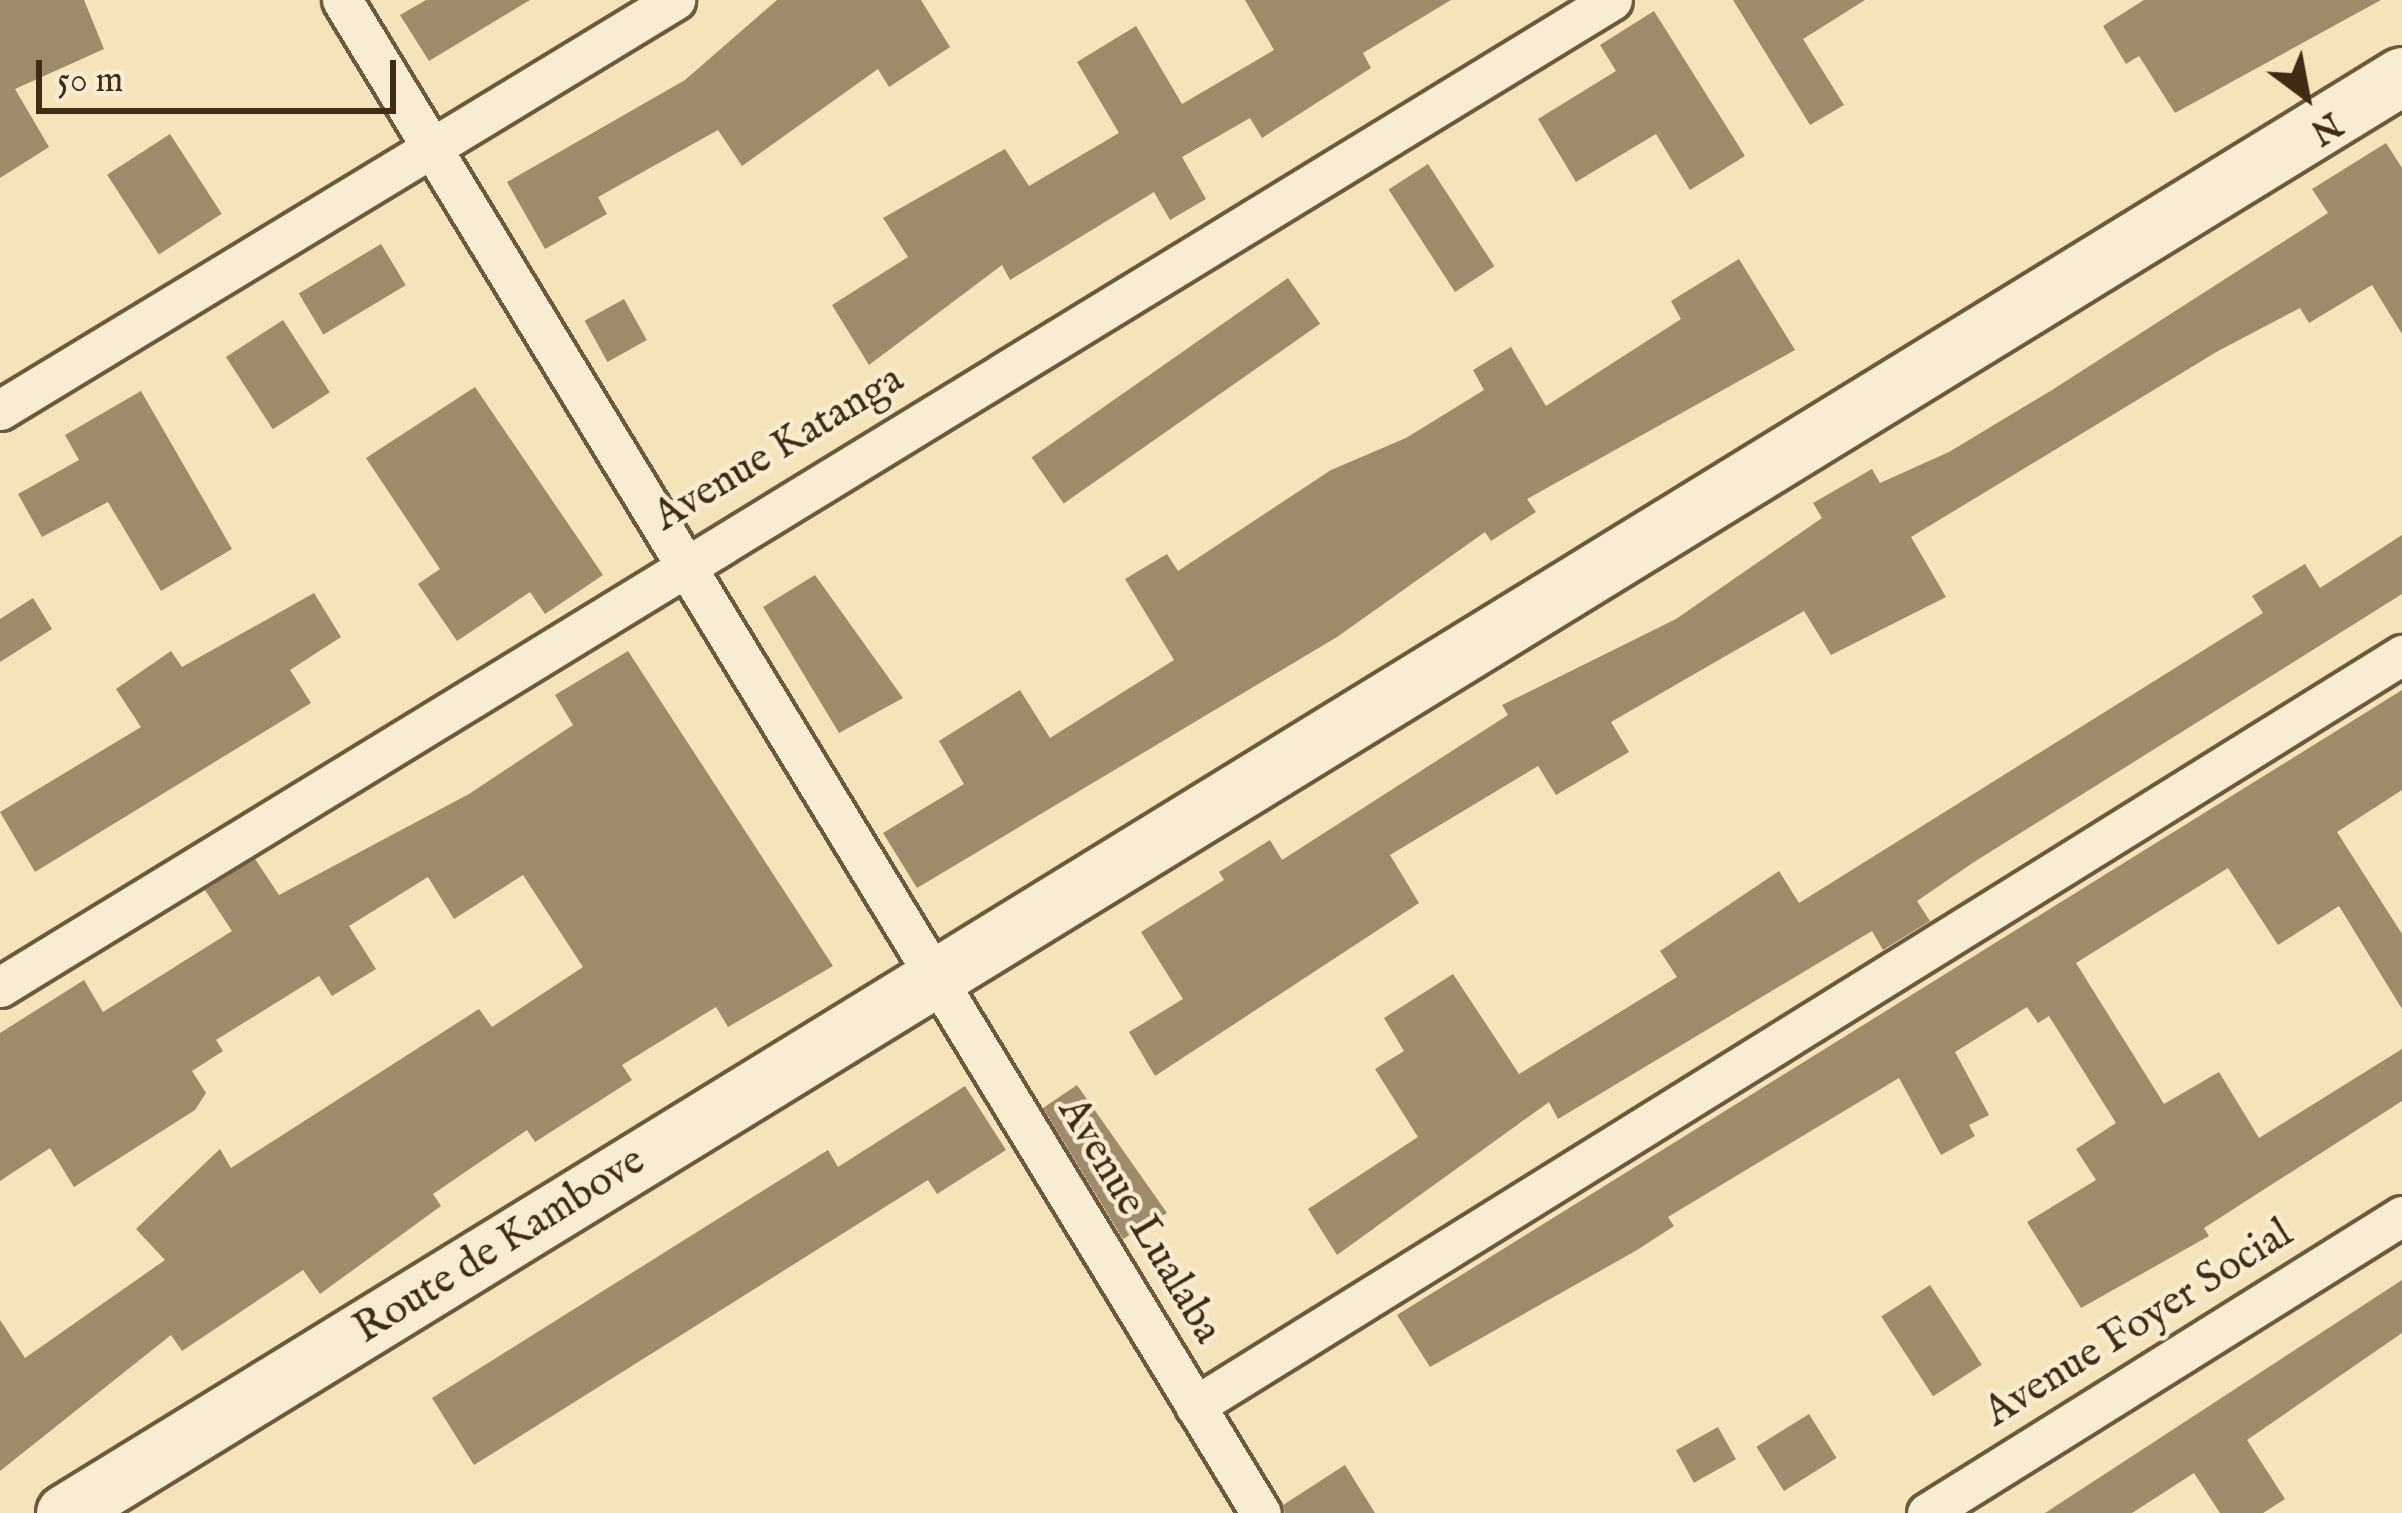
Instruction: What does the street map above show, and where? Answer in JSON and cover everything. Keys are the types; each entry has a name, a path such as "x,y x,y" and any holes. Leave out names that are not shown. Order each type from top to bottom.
{"street":[{"name":"Avenue Lualaba","path":"342,0 1261,1513"},
{"path":"0,410 675,0"},
{"name":"Avenue Katanga","path":"0,987 681,564 1612,0"},
{"name":"Route de Kambove","path":"65,1513 2402,76"},
{"path":"1195,1406 2402,655"},
{"name":"Avenue Foyer Social","path":"1927,1513 2402,1216"}],"building":[{"path":"0,0 84,0 104,49 15,89 49,147 0,178"},
{"path":"426,0 530,0 429,61 400,15"},
{"path":"777,0 921,0 950,47 889,87 878,69 742,166 718,130 598,197 607,214 545,249 507,182 685,80"},
{"path":"1245,0 1451,0 1363,53 1371,68 1262,138 1250,118 1182,157 1206,199 1170,220 1154,192 1010,280 1002,265 869,365 832,305 908,257 883,218 1005,149 1029,186 1119,133 1077,62 1136,26 1182,104 1274,50"},
{"path":"1733,0 1865,0 1803,39 1844,105 1810,125"},
{"path":"2144,0 2381,0 2175,113 2139,56 2126,64 2103,26"},
{"path":"1654,11 1745,156 1690,190 1656,134 1576,182 1538,119 1616,71 1600,45"},
{"path":"170,134 222,214 159,255 107,175"},
{"path":"2386,143 2402,168 2402,334 2372,285 2309,323 2300,308 2218,351 1911,537 1946,597 1831,655 1804,611 1611,722 1629,752 1556,795 1538,766 1390,855 1419,903 1155,1076 1129,1032 1183,999 1141,932 1224,880 1219,872 1270,840 1282,860 1508,715 1502,705 1676,619 1822,518 1813,503 1872,469 1880,483 1949,452 2052,390 2328,213 2312,189"},
{"path":"1428,164 1494,266 1455,292 1389,190"},
{"path":"381,244 406,285 323,335 299,293"},
{"path":"1739,259 1795,350 1527,499 1536,512 1491,541 1485,532 1337,637 917,888 883,833 964,784 939,741 1020,690 1050,738 1174,660 1125,579 1167,554 1178,571 1331,470 1406,438 1484,390 1473,370 1511,347 1546,406 1681,319 1671,301"},
{"path":"1288,278 1320,324 1064,503 1032,458"},
{"path":"624,299 647,340 607,362 585,321"},
{"path":"283,320 330,392 273,429 226,357"},
{"path":"475,387 603,575 545,614 530,592 457,641 418,584 440,569 366,458"},
{"path":"141,391 232,549 161,591 108,502 42,537 18,494 79,460 65,435"},
{"path":"2402,535 2402,594 1917,901 1930,921 1883,950 1872,931 1558,1119 1549,1102 1337,1255 1308,1209 1418,1137 1375,1069 1404,1051 1384,1018 1453,974 1519,1074 1677,977 1660,951 1779,871 1799,903 2263,613 2252,596 2305,564 2320,588"},
{"path":"815,575 903,698 839,733 763,607"},
{"path":"314,593 341,637 290,670 311,703 35,872 0,812 141,727 116,689 171,651 182,667"},
{"path":"33,598 52,629 0,662 0,619"},
{"path":"628,651 833,966 728,1027 716,1007 622,1065 632,1080 535,1142 527,1130 433,1194 441,1206 320,1294 303,1270 182,1351 171,1335 0,1471 0,1320 25,1358 165,1260 136,1229 220,1149 231,1168 479,1009 492,1027 583,967 523,875 454,919 428,877 349,926 376,969 332,996 319,976 216,1040 223,1051 192,1071 206,1093 195,1110 74,1187 50,1148 0,1181 0,1033 84,980 103,1012 232,931 205,890 255,859 279,895 469,794 573,725 555,695"},
{"path":"2402,690 2402,790 2337,832 2402,934 2402,1009 2339,906 2278,945 2228,868 2076,963 2164,1104 2219,1072 2259,1138 2402,1049 2402,1101 2204,1228 2209,1236 2081,1308 2027,1222 2096,1180 2076,1149 2116,1123 2049,1016 2038,1023 2027,1007 1955,1052 1989,1115 1969,1125 1975,1136 1941,1155 1899,1078 1668,1217 1674,1226 1637,1250 1430,1367 1397,1315"},
{"path":"1077,1085 1167,1213 1123,1239 1043,1108"},
{"path":"965,1086 1006,1150 937,1194 928,1180 474,1465 432,1398 828,1150 838,1167"},
{"path":"2402,1280 2402,1333 2247,1440 2285,1499 2263,1513 2220,1513 2194,1473 2132,1513 2045,1513"},
{"path":"1930,1285 1982,1365 1933,1396 1881,1317"},
{"path":"1809,1414 1837,1458 1784,1491 1756,1447"},
{"path":"1718,1427 1736,1459 1694,1483 1676,1450"},
{"path":"1345,1465 1375,1513 1285,1513 1283,1505"}]}
